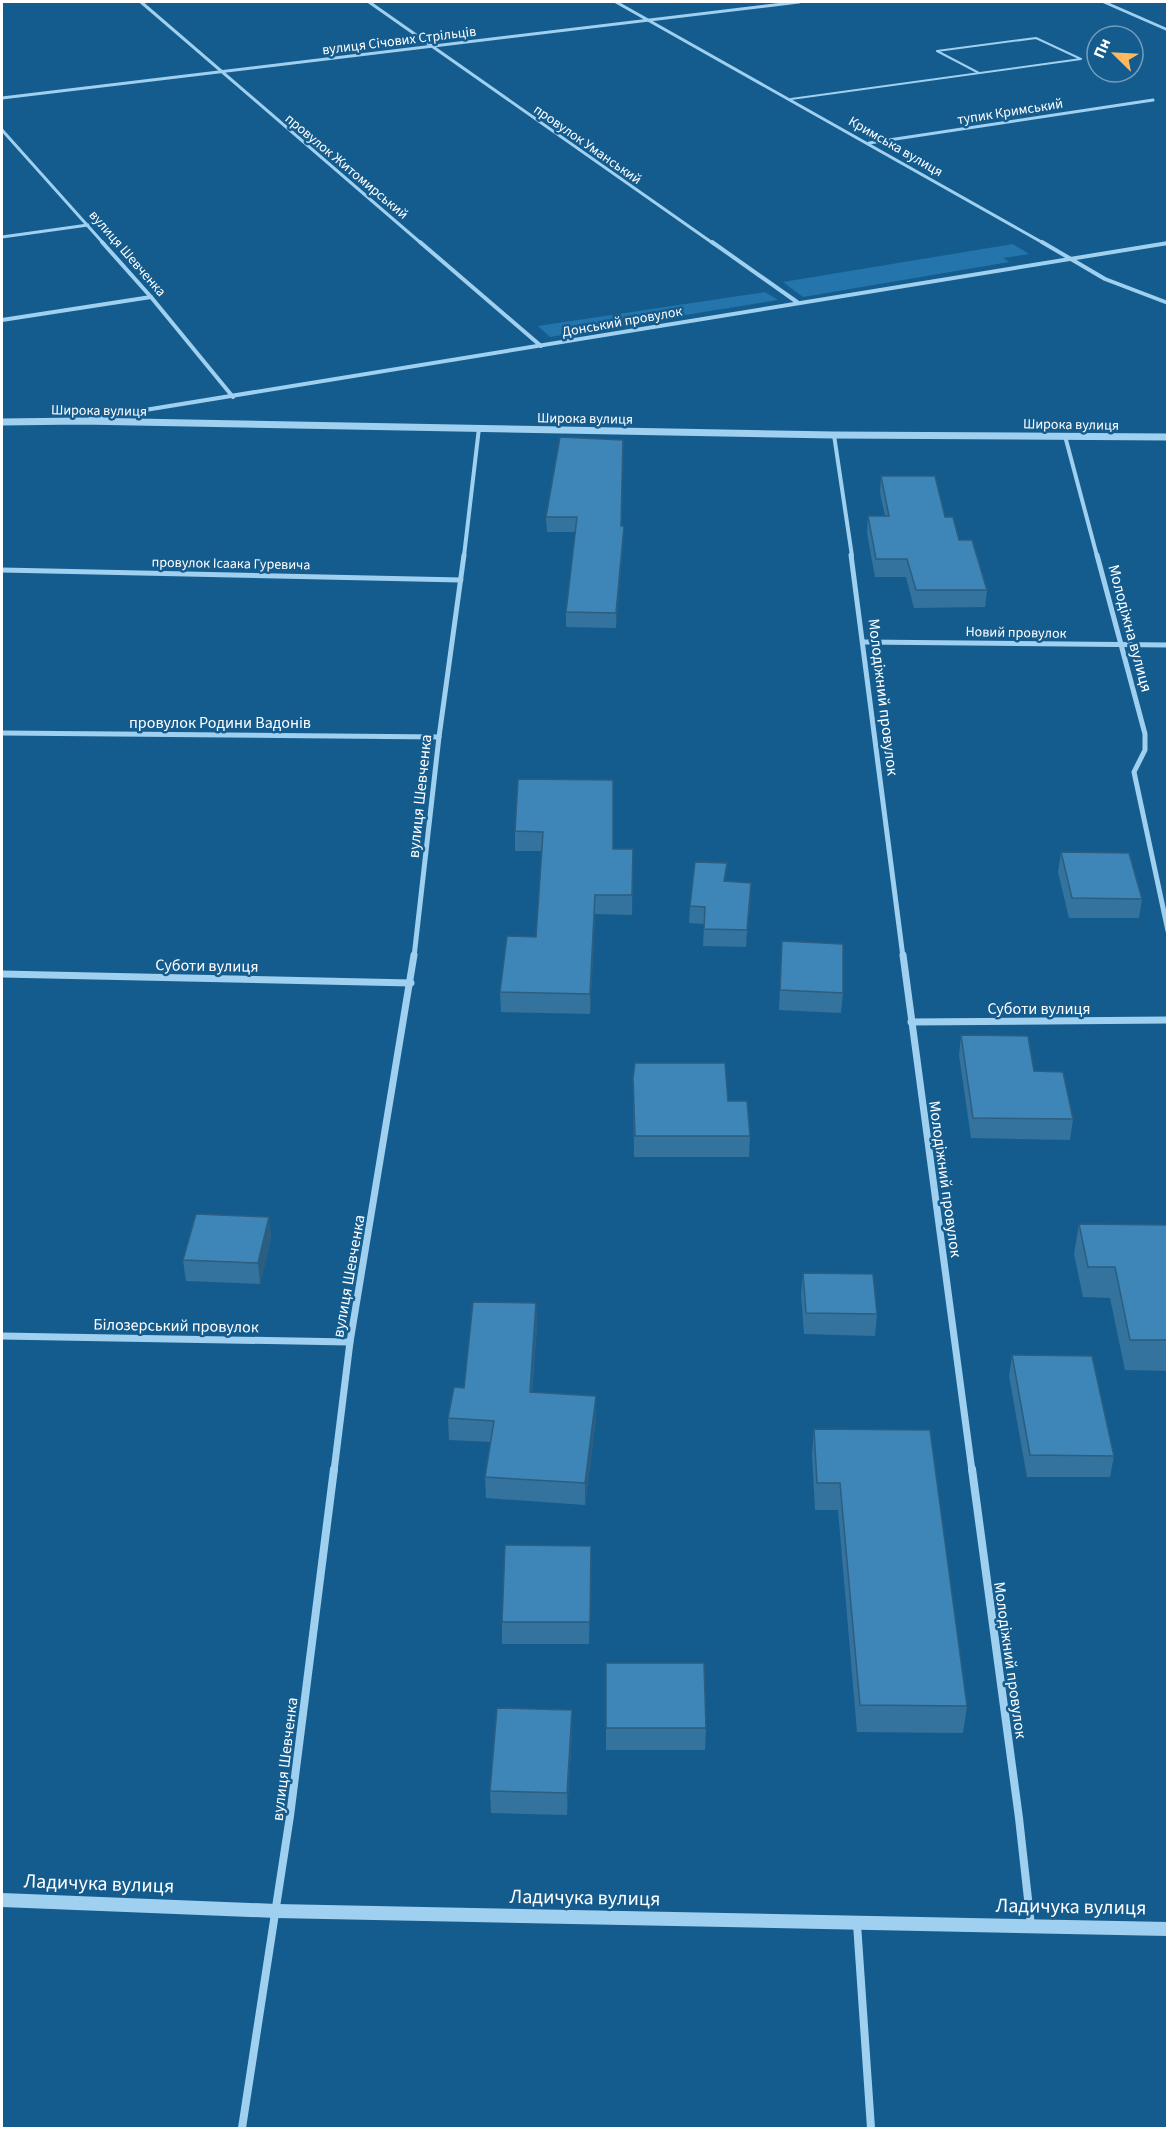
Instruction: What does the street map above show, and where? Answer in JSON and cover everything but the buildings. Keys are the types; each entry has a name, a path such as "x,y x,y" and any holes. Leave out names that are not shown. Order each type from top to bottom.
{"street":[{"name":"провулок Житомирський","path":"141,2 219,72 541,346"},
{"name":"провулок Уманський","path":"369,2 797,302"},
{"name":"Кримська вулиця","path":"616,2 869,143 1105,279 1167,303"},
{"name":"вулиця Січових Стрільців","path":"2,98 799,2"},
{"path":"1104,2 1167,30"},
{"name":"тупик Кримський","path":"869,143 1153,100"},
{"name":"вулиця Шевченка","path":"2,130 151,297 233,397"},
{"path":"2,237 88,225"},
{"name":"Донський провулок","path":"81,421 1167,243"},
{"path":"2,320 151,297"},
{"name":"Широка вулиця","path":"2,422 81,421 834,435 1167,437"},
{"name":"вулиця Шевченка","path":"242,2128 276,1911 350,1342 411,983 439,737 479,428"},
{"name":"Молодіжний провулок","path":"834,435 864,642 911,1022 1018,1806 1031,1926"},
{"name":"Молодіжна вулиця","path":"1065,436 1147,742 1134,772 1167,931"},
{"name":"провулок Ісаака Гуревича","path":"2,570 461,580"},
{"name":"Новий провулок","path":"864,642 1167,645"},
{"name":"провулок Родини Вадонів","path":"2,734 439,737"},
{"name":"Суботи вулиця","path":"2,974 411,983"},
{"name":"Суботи вулиця","path":"911,1022 1167,1020"},
{"name":"Білозерський провулок","path":"2,1336 350,1342"},
{"name":"Ладичука вулиця","path":"2,1900 276,1911 1167,1929"},
{"path":"857,1924 871,2128"}],"lane":[{"path":"791,99 1081,59 1036,38 937,51 979,73"}],"shaded area":[{"path":"1013,244 1029,254 1003,258 1009,262 803,297 783,282"},
{"path":"765,292 778,300 550,337 538,326"}]}
